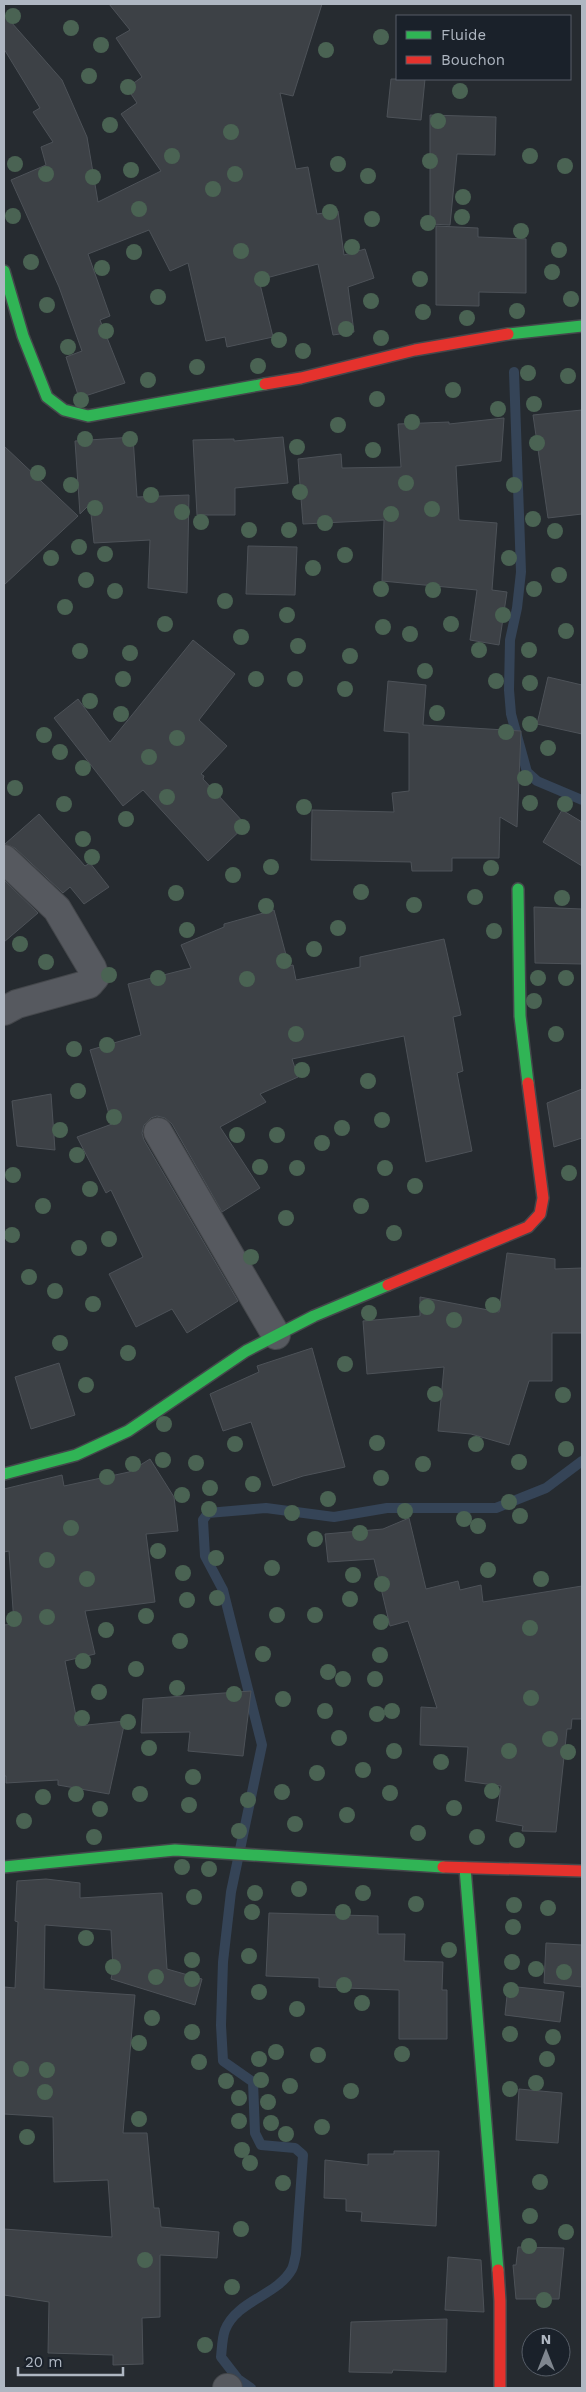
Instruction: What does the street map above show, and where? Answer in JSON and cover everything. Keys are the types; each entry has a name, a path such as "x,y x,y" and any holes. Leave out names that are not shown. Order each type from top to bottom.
{"street":[{"path":"4,272 23,336 47,397 64,410 88,416 301,378 415,350 534,330 582,326"},
{"path":"4,859 57,909 92,968 94,976 89,984 18,1004 4,1011"},
{"path":"4,1474 76,1455 128,1431 246,1351 276,1335 314,1316 528,1227 540,1214 543,1198 520,1016 518,889"},
{"path":"158,1132 276,1335"},
{"path":"4,1867 175,1850 465,1868 582,1871"},
{"path":"465,1868 500,2301 500,2388"}],"building":[{"path":"109,4 322,4 293,96 280,93 296,169 308,167 317,214 338,211 344,255 365,249 374,278 348,287 354,332 333,335 318,264 259,280 273,337 227,347 225,337 206,341 188,263 170,271 149,230 88,254 110,316 100,320 125,383 79,398 66,357 82,351 59,287 11,180 46,165 41,147 53,142 33,112 40,108 4,49 4,14 62,80 87,137 98,202 161,171 121,114 137,103 127,88 142,77 116,38 130,30"},
{"path":"391,79 425,80 421,120 387,117"},
{"path":"430,115 496,117 495,155 457,154 450,225 430,224"},
{"path":"436,226 478,228 478,237 526,239 526,293 479,292 479,306 436,305"},
{"path":"582,410 582,514 548,518 533,415"},
{"path":"504,418 501,461 456,466 459,520 497,523 492,590 507,592 499,645 470,640 477,590 382,581 384,520 303,524 298,459 341,454 342,468 401,467 398,424 449,422 449,424"},
{"path":"133,437 137,497 189,495 187,593 148,588 150,540 94,543 90,504 80,514 75,441"},
{"path":"283,437 288,483 235,488 235,515 197,515 193,440 234,439 234,441"},
{"path":"4,446 78,516 4,585"},
{"path":"248,546 297,547 295,595 246,594"},
{"path":"193,640 235,674 199,720 227,746 201,774 204,776 203,779 246,825 208,861 143,790 123,806 54,718 78,699 110,742"},
{"path":"548,677 582,685 582,734 537,724"},
{"path":"388,681 426,685 423,725 521,731 517,827 500,817 499,858 452,858 452,871 412,871 411,862 311,860 312,810 394,812 392,793 409,791 409,733 384,731"},
{"path":"562,810 582,822 582,866 543,842"},
{"path":"39,814 85,866 90,863 109,887 84,904 70,887 63,893 15,848 5,844"},
{"path":"4,880 38,913 4,942"},
{"path":"534,907 582,909 582,964 535,963"},
{"path":"274,910 289,966 293,965 296,980 360,967 360,957 444,939 461,1015 453,1017 463,1071 457,1073 472,1151 426,1162 404,1036 292,1059 298,1077 260,1094 266,1102 220,1127 260,1188 222,1212 172,1124 165,1118 157,1116 151,1118 144,1125 142,1133 144,1140 238,1301 187,1333 172,1309 136,1327 109,1274 143,1257 111,1190 106,1193 77,1137 112,1124 90,1050 141,1035 128,984 191,968 181,945 224,927 224,924"},
{"path":"582,1089 582,1138 554,1147 547,1103"},
{"path":"51,1094 55,1150 17,1146 12,1101"},
{"path":"507,1253 555,1259 555,1269 582,1268 582,1333 552,1333 552,1381 529,1381 509,1445 471,1434 438,1431 444,1367 367,1374 363,1321 420,1316 420,1297 499,1312"},
{"path":"312,1348 345,1467 303,1476 273,1486 251,1422 223,1431 210,1394 259,1372 257,1366"},
{"path":"59,1363 75,1415 31,1429 15,1377"},
{"path":"150,1459 174,1497 178,1531 146,1534 155,1602 85,1611 95,1654 65,1661 78,1726 125,1721 109,1794 58,1785 58,1780 6,1783 6,1776 4,1776 4,1625 14,1624 9,1551 4,1552 4,1489 62,1475 64,1486 129,1472"},
{"path":"409,1518 426,1589 458,1581 460,1590 481,1585 483,1602 582,1586 582,1719 572,1719 571,1729 567,1729 556,1832 522,1831 523,1826 496,1821 501,1786 465,1781 468,1747 420,1745 421,1707 437,1708 408,1621 390,1626 374,1559 328,1562 325,1534 383,1529"},
{"path":"251,1691 243,1756 188,1751 190,1732 141,1733 143,1699"},
{"path":"46,1879 80,1883 80,1898 162,1893 167,1969 202,1979 195,2005 111,1979 113,1970 111,1930 45,1925 44,1989 135,1995 123,2133 147,2133 154,2208 159,2208 161,2227 219,2232 217,2258 160,2255 160,2317 142,2318 143,2364 113,2365 113,2355 48,2353 49,2302 4,2295 4,2229 112,2237 108,2180 54,2182 53,2117 4,2114 4,1987 15,1988 18,1922 15,1921 17,1881"},
{"path":"269,1913 378,1916 378,1934 405,1934 404,1961 443,1962 442,1990 447,1990 447,2039 399,2039 399,1990 319,1987 319,1978 266,1976"},
{"path":"546,1943 582,1945 582,1987 544,1983"},
{"path":"508,1986 564,1992 560,2022 505,2015"},
{"path":"519,2089 562,2093 558,2143 516,2140"},
{"path":"394,2151 439,2151 436,2226 361,2221 362,2212 346,2211 346,2199 324,2198 325,2160 368,2165 368,2154 394,2154"},
{"path":"518,2247 564,2248 559,2299 516,2299 513,2265 516,2265"},
{"path":"448,2257 481,2260 484,2312 445,2310"},
{"path":"447,2319 446,2372 393,2370 392,2373 349,2372 351,2322"}],"waterway":[{"path":"514,372 521,572 517,608 510,640 509,690 511,714 527,772 537,781 582,800"},
{"path":"251,2388 238,2379 221,2357 223,2336 231,2320 238,2312 277,2286 292,2269 296,2254 303,2155 295,2148 261,2145 255,2133 253,2082 223,2061 221,2025 223,1962 231,1892 262,1745 223,1590 205,1556 203,1520 208,1513 266,1508 334,1517 387,1508 496,1508 546,1488 582,1461"}],"traffic: fast":[{"path":"4,271 23,336 47,397 64,410 88,416 265,384"},
{"path":"508,334 582,326"},
{"path":"518,889 520,1016 528,1083"},
{"path":"4,1474 76,1455 128,1431 246,1351 314,1316 388,1285"},
{"path":"4,1867 175,1850 443,1867"},
{"path":"465,1868 498,2270"}],"traffic: jam":[{"path":"265,384 301,378 415,350 508,334"},
{"path":"388,1285 528,1227 540,1214 543,1198 528,1083"},
{"path":"443,1867 582,1871"},
{"path":"498,2270 500,2388"}]}
